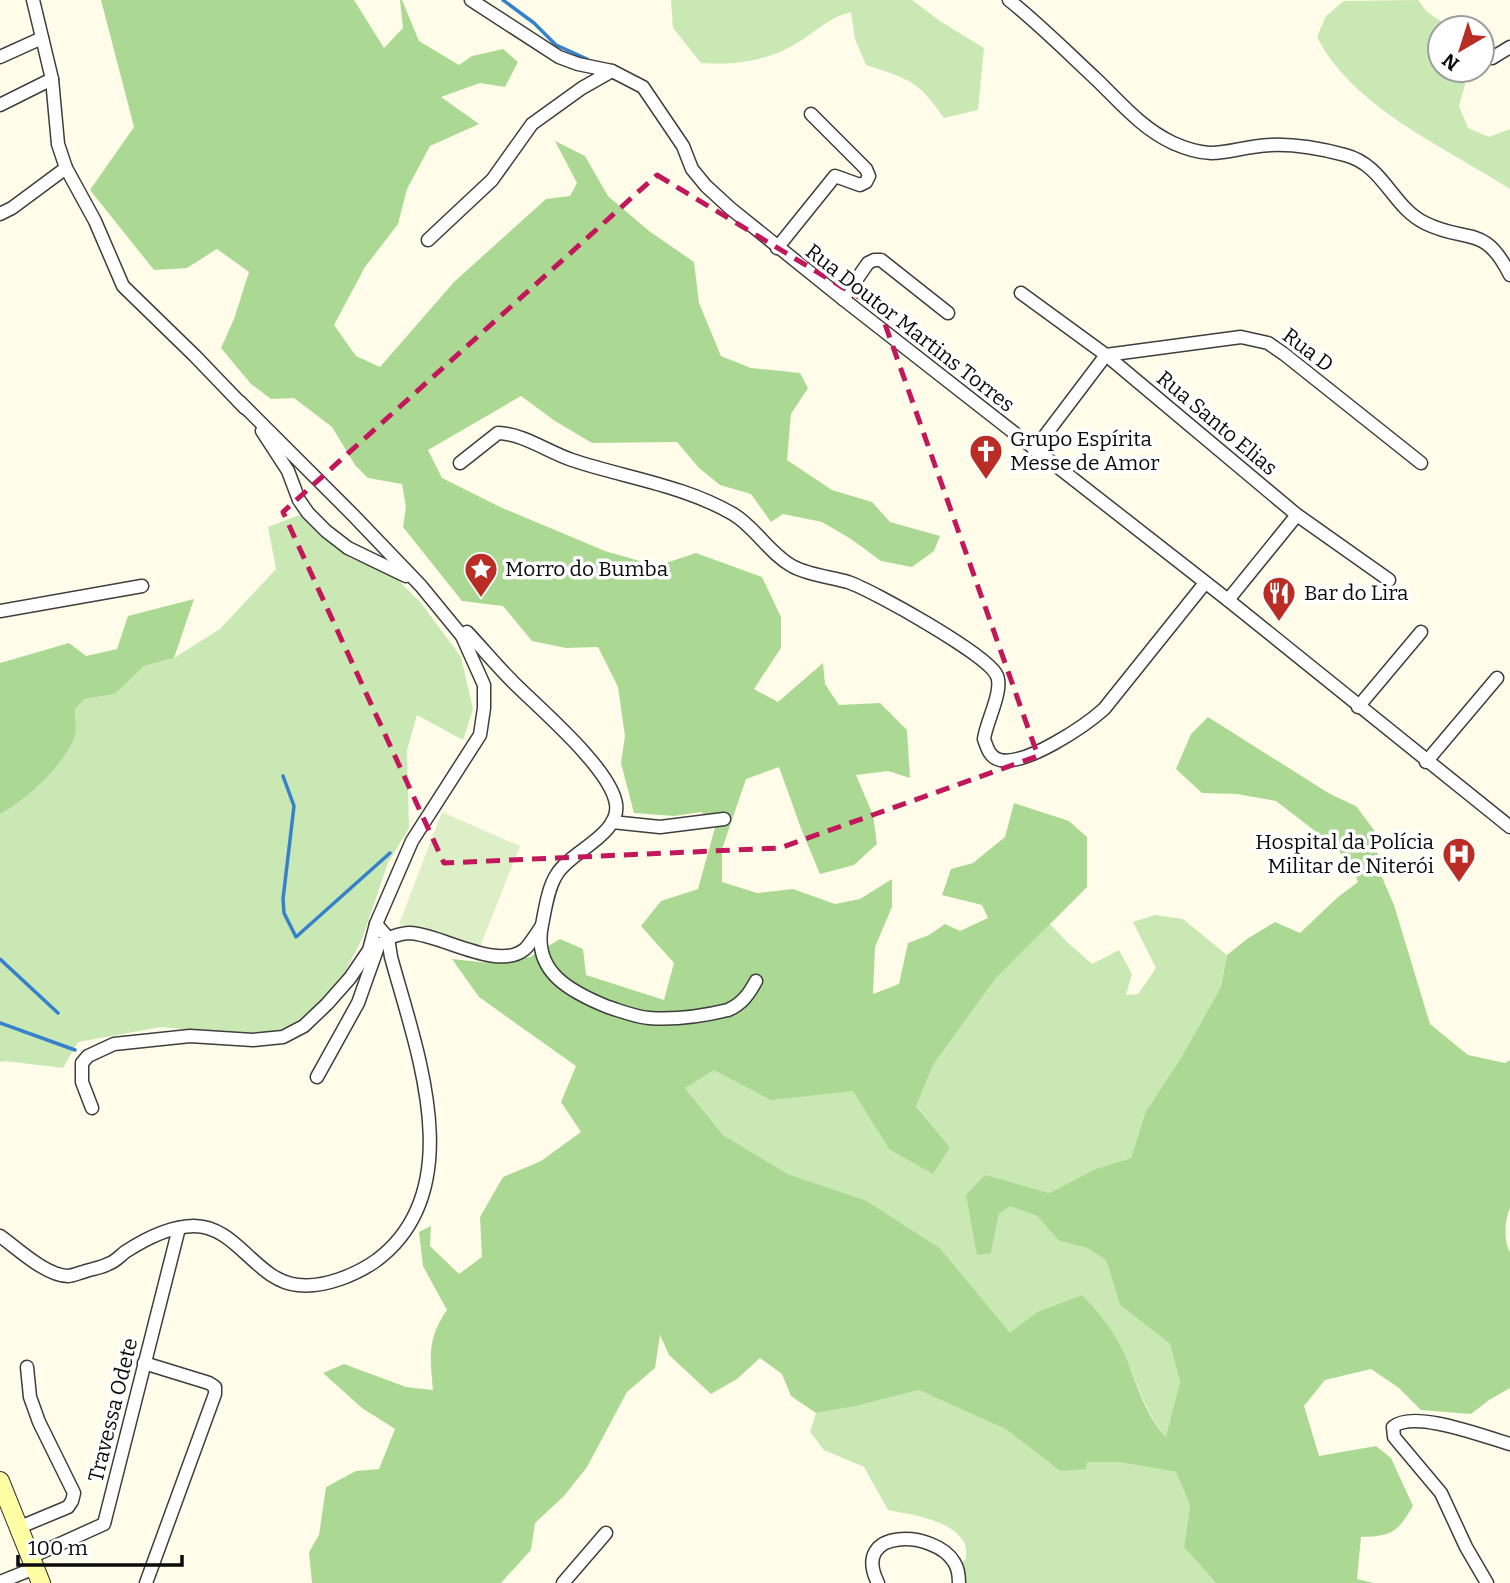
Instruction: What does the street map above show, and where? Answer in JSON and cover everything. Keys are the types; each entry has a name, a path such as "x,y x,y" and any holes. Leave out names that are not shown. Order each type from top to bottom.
{"main road":[{"path":"0,1481 36,1569"}],"street":[{"path":"33,0 52,79 58,144 66,168 95,221 123,286 277,437 421,586 462,636 484,685 480,735 412,841 358,1003 317,1077"},
{"name":"Rua Doutor Martins Torres","path":"471,0 559,57 612,71 643,87 673,128 683,146 688,163 699,178 730,208 1034,450 1228,600 1510,827"},
{"path":"1009,0 1097,80 1135,119 1170,141 1206,154 1286,145 1348,155 1381,176 1408,210 1425,223 1488,242 1501,257 1510,275"},
{"path":"0,57 42,38"},
{"path":"428,240 492,180 538,118 612,71"},
{"path":"0,105 52,79"},
{"path":"777,247 835,176 860,185 869,176 866,169 811,114"},
{"path":"0,214 66,168"},
{"path":"843,299 869,263 881,260 948,313"},
{"name":"Rua Santo Elias","path":"1021,293 1106,355 1297,515 1389,580"},
{"name":"Rua D","path":"1106,355 1241,337 1254,338 1268,343 1284,354 1421,463"},
{"path":"1034,450 1106,355"},
{"path":"240,402 267,436 308,513 348,548 398,570 421,586"},
{"path":"460,463 498,433 512,434 555,454 616,474 657,482 735,515 777,555 795,568 850,583 879,596 982,659 998,677 999,686 984,739 993,757 1002,761 1029,754 1077,730 1094,718 1205,583"},
{"path":"1228,600 1297,515"},
{"path":"0,611 142,586"},
{"path":"462,636 467,632 586,756 616,800 617,810 612,822 589,846 571,857 558,872 541,927 544,958 551,974 561,984 596,1002 634,1015 665,1019 728,1010 737,1006 749,994 756,981"},
{"path":"1358,707 1421,632"},
{"path":"1426,762 1497,678"},
{"path":"612,822 660,827 724,818"},
{"path":"383,932 422,935 486,955 511,956 524,949 541,927"},
{"path":"92,1108 82,1082 81,1071 82,1063 88,1056 114,1044 161,1037 253,1040 283,1037 304,1026 327,1004 350,978 383,932"},
{"path":"0,1236 40,1265 67,1276 110,1264 139,1243 179,1228 208,1227 223,1234 279,1279 294,1285 312,1286 366,1268 392,1248 404,1233 421,1198 431,1129 427,1095 383,932"},
{"name":"Travessa Odete","path":"36,1569 104,1524 179,1228"},
{"path":"144,1363 215,1387 215,1394 146,1583"},
{"path":"20,1527 68,1507 74,1493 39,1422 30,1397 27,1367"},
{"path":"1487,1583 1466,1547 1441,1493 1394,1437 1393,1427 1405,1420 1433,1423 1510,1444"},
{"path":"563,1583 606,1533"},
{"path":"878,1583 871,1565 874,1555 884,1544 896,1538 916,1540 950,1556 955,1563 959,1583"},
{"path":"0,1582 36,1569"}],"highlighted area":[{"path":"657,175 880,310 1038,756 780,848 444,863 283,512"}],"green space":[{"path":"101,0 354,0 384,48 403,28 402,0 419,41 459,65 472,56 503,49 518,62 505,87 480,83 441,97 479,124 430,146 407,189 398,224 365,267 334,325 356,356 380,367 454,282 546,199 570,196 577,183 555,141 585,156 608,196 649,231 694,262 699,303 721,356 751,368 800,373 808,388 791,414 787,460 832,490 872,502 890,522 940,536 934,551 912,567 881,561 822,522 783,514 771,522 751,494 720,485 699,468 677,442 592,443 521,396 428,450 442,478 500,507 605,551 657,566 696,553 762,577 781,617 781,648 754,689 778,702 823,663 825,684 839,705 880,703 907,730 910,778 888,771 856,775 873,815 877,844 854,865 820,874 779,767 746,779 722,849 722,882 757,893 793,889 835,904 860,899 892,879 892,907 875,947 873,994 899,984 908,943 929,935 945,924 960,931 988,918 982,905 942,895 951,869 973,863 1005,837 1014,803 1069,821 1087,837 1087,887 996,978 933,1065 916,1106 950,1147 933,1174 889,1149 853,1091 771,1100 714,1070 685,1088 723,1135 788,1174 865,1200 940,1248 1010,1333 1037,1312 1082,1295 1115,1337 1146,1408 1166,1437 1180,1382 1170,1344 1120,1305 1106,1260 1087,1248 1059,1241 1037,1216 1010,1206 999,1214 991,1253 977,1255 966,1195 985,1175 1049,1193 1095,1169 1131,1158 1145,1113 1182,1056 1221,987 1227,955 1275,922 1300,933 1358,882 1352,866 1332,844 1276,801 1237,794 1202,793 1176,769 1191,734 1208,717 1330,794 1356,806 1374,830 1381,875 1394,905 1430,1024 1468,1055 1505,1063 1510,1060 1510,1208 1506,1242 1510,1252 1510,1388 1471,1414 1421,1410 1399,1388 1371,1369 1325,1380 1304,1406 1319,1456 1376,1446 1391,1458 1413,1506 1393,1531 1380,1536 1361,1537 1357,1579 1374,1583 1216,1583 1184,1547 1190,1505 1176,1472 1118,1462 1087,1462 1086,1469 1060,1471 1007,1430 919,1390 816,1413 791,1396 782,1374 760,1358 737,1379 711,1394 669,1355 660,1335 655,1368 627,1392 587,1467 564,1496 535,1523 531,1550 501,1583 312,1583 309,1552 319,1535 326,1487 356,1471 379,1469 395,1429 362,1408 323,1373 344,1364 406,1387 433,1390 431,1348 436,1330 447,1310 423,1266 419,1232 431,1226 430,1246 459,1274 482,1257 480,1217 503,1177 541,1161 581,1132 561,1102 576,1066 479,997 452,959 489,963 530,957 560,939 583,949 586,975 664,1000 674,963 641,926 661,901 698,889 716,824 701,812 674,816 634,813 621,763 625,736 618,687 598,647 566,648 532,641 503,606 462,601 403,527 406,507 402,484 368,478 355,465 332,427 294,398 271,399 251,384 221,348 234,319 249,272 217,249 187,268 154,270 90,190 134,127"},
{"path":"671,0 912,0 984,48 978,110 944,118 927,96 911,82 866,65 855,39 851,12 826,23 798,42 769,56 736,63 701,63 673,28"},
{"path":"1418,0 1430,14 1426,14 1426,84 1465,84 1459,106 1468,128 1489,137 1510,129 1510,189 1403,124 1353,85 1333,62 1317,37 1326,16 1344,1"},
{"path":"302,514 350,558 393,575 421,603 461,657 473,709 463,740 417,715 407,750 409,828 388,863 362,939 338,985 301,1019 265,1037 161,1027 78,1042 63,1068 0,1062 0,814 32,791 63,758 75,736 75,709 85,699 115,694 144,666 174,658 220,629 276,569 268,527"},
{"path":"194,599 174,658 144,666 115,694 85,699 75,709 75,736 63,758 32,791 0,814 0,663 69,643 86,656 117,649 128,616"},
{"path":"442,812 520,846 480,947 399,924"},
{"path":"1155,915 1183,919 1227,955 1221,987 1182,1056 1145,1113 1131,1158 1095,1169 1049,1193 986,1176 991,1253 999,1214 1010,1205 1037,1216 1059,1241 1087,1248 1106,1260 1120,1305 1170,1344 1180,1382 1167,1438 1147,1408 1115,1338 1082,1295 1037,1312 1010,1334 940,1248 865,1200 788,1174 723,1135 685,1088 714,1069 854,1090 889,1149 950,1147 916,1105 933,1065 996,978 1049,923 1092,964 1119,950 1132,974 1126,995 1138,994 1156,968 1133,922"},
{"path":"919,1390 1007,1430 1060,1471 1087,1462 1118,1462 1176,1472 1190,1505 1184,1547 1216,1583 960,1583 958,1569 966,1558 966,1552 964,1542 958,1534 930,1519 888,1510 864,1467 824,1450 810,1432 816,1413"}],"waterway":[{"path":"503,0 534,23 556,45 587,59"},
{"path":"283,776 294,806 283,899 284,913 296,937 390,853"},
{"path":"0,959 58,1013"},
{"path":"0,1023 75,1050"}],"place":[{"name":"Grupo Espírita Messe de Amor","path":"986,481"},
{"name":"Morro do Bumba","path":"481,599"},
{"name":"Bar do Lira","path":"1279,623"},
{"name":"Hospital da Polícia Militar de Niterói","path":"1459,884"}]}
